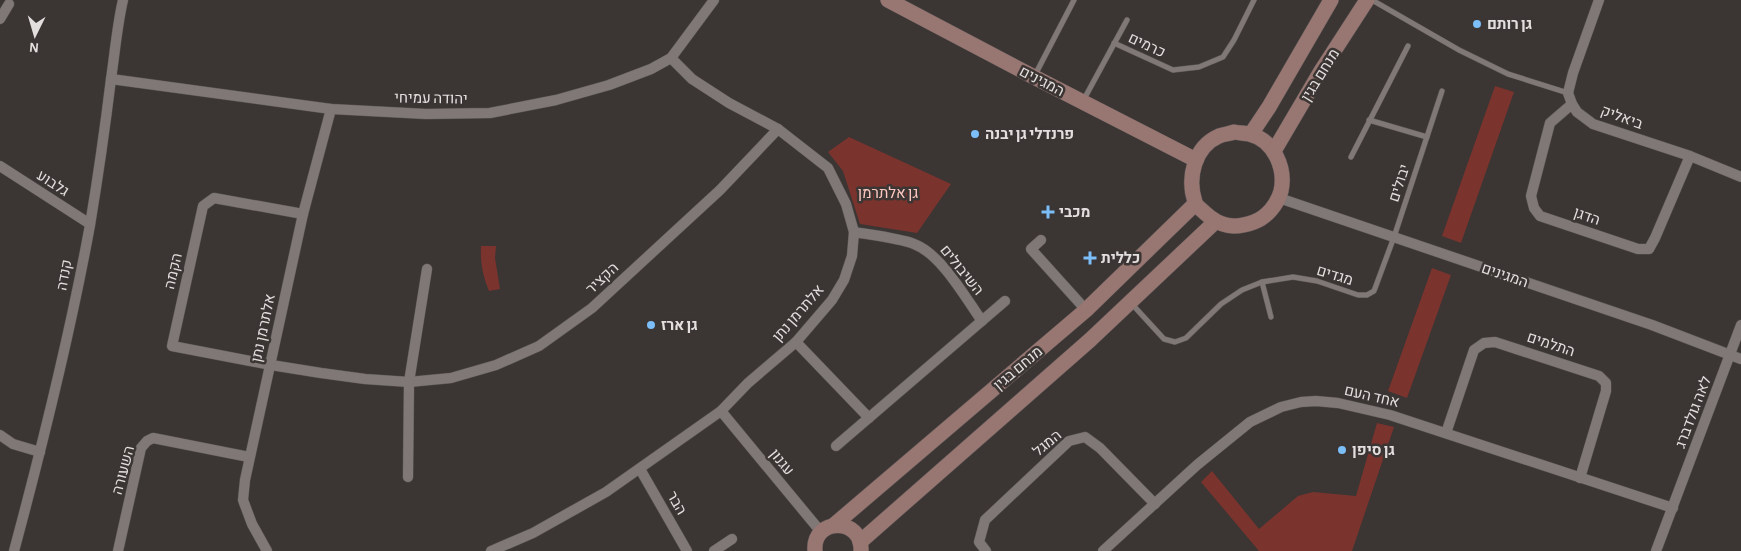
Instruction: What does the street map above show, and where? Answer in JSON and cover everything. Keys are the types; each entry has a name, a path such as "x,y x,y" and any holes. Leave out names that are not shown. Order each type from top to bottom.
{"main road":[{"name":"המגינים","path":"888,0 1196,160"},
{"name":"מנחם בגין","path":"1251,134 1269,107 1331,0"},
{"name":"מנחם בגין","path":"1274,151 1367,0"},
{"path":"1234,132 1251,134 1265,142 1274,151 1281,166 1283,182 1279,198 1270,212 1260,220 1244,225 1228,225 1215,222 1195,204 1191,174 1196,160 1208,144 1219,136 1234,132"},
{"name":"מנחם בגין","path":"818,541 1107,292 1178,218 1195,204"},
{"name":"מנחם בגין","path":"860,546 1090,340 1215,222"},
{"path":"818,541 848,528 855,532 860,546"}],"street":[{"name":"קנדה","path":"14,551 40,452 69,328 90,224 118,22 123,0"},
{"name":"יהודה עמיחי","path":"111,79 331,109 426,114 490,113 556,100 609,85 651,69 671,58 714,0"},
{"path":"1568,93 1573,73 1599,0"},
{"path":"0,19 9,4"},
{"name":"אלתרמן נתן","path":"491,551 540,529 606,492 721,411 748,383 796,342 832,300 844,280 852,256 854,232 846,204 828,168 778,129 729,103 699,84 671,58"},
{"name":"ביאליק","path":"1568,93 1577,112 1593,124 1690,156 1741,177"},
{"name":"הדגן","path":"1572,104 1550,123 1531,196 1534,208 1540,216 1638,249 1649,249 1656,238 1690,156"},
{"name":"אלתרמן נתן","path":"267,551 252,524 242,500 248,457 303,214 331,109"},
{"name":"הקציר","path":"270,365 365,379 408,382 451,378 496,366 539,346 592,308 720,190 746,160 778,129"},
{"name":"גלבוע","path":"0,167 90,224"},
{"name":"הקמה","path":"270,365 172,346 174,336 203,206 214,198 303,214"},
{"name":"המגינים","path":"1279,198 1652,325 1741,359"},
{"name":"השיבולים","path":"854,232 914,244 929,251 942,264 982,321"},
{"path":"1040,240 1031,249 1086,310"},
{"path":"408,477 408,382 427,269"},
{"name":"השיבולים","path":"836,446 1005,301"},
{"name":"לאה גולדברג","path":"1656,551 1731,356 1741,325"},
{"path":"796,342 869,418"},
{"name":"התלמים","path":"1446,433 1474,350 1484,343 1495,342 1599,376 1606,383 1606,391 1580,478"},
{"name":"אחד העם","path":"1103,551 1197,465 1250,422 1281,407 1301,402 1338,403 1390,415 1673,508"},
{"name":"עגנון","path":"721,411 818,541"},
{"path":"0,435 14,444 40,452"},
{"name":"המגל","path":"986,551 979,542 985,520 1069,440 1085,437 1100,448 1156,504"},
{"name":"השעורה","path":"118,551 141,448 147,442 154,438 248,457"},
{"name":"הבר","path":"640,469 687,551"},
{"path":"714,551 732,539"}],"lane":[{"path":"1034,77 1074,0"},
{"name":"כרמים","path":"1114,43 1173,70 1199,68 1223,57 1234,40 1254,0"},
{"path":"1372,0 1459,50 1508,74 1568,93"},
{"name":"כרמים","path":"1082,102 1127,20"},
{"path":"1351,157 1408,46"},
{"name":"יבולים","path":"1394,237 1442,91"},
{"path":"1370,120 1427,137"},
{"name":"מגדים","path":"1130,302 1164,339 1175,342 1186,338 1221,304 1242,290 1262,282 1293,277 1317,280 1358,295 1367,295 1374,290 1394,237"},
{"path":"1262,282 1271,317"}],"green space":[{"path":"1495,86 1514,92 1461,243 1442,236"},
{"name":"גן אלתרמן","path":"849,137 951,184 917,233 860,224 843,171 828,152"},
{"path":"481,246 496,246 495,258 500,289 489,291 482,269"},
{"path":"1432,268 1451,275 1407,398 1388,391"},
{"path":"1377,423 1394,427 1352,551 1259,551 1201,482 1212,471 1259,529 1298,496 1313,492 1356,496"}],"place":[{"name":"גן רותם","path":"1477,24"},
{"name":"פרנדלי גן יבנה","path":"975,134"},
{"name":"מכבי","path":"1048,212"},
{"name":"כללית","path":"1090,258"},
{"name":"גן ארז","path":"651,325"},
{"name":"גן סיפן","path":"1342,450"}]}
